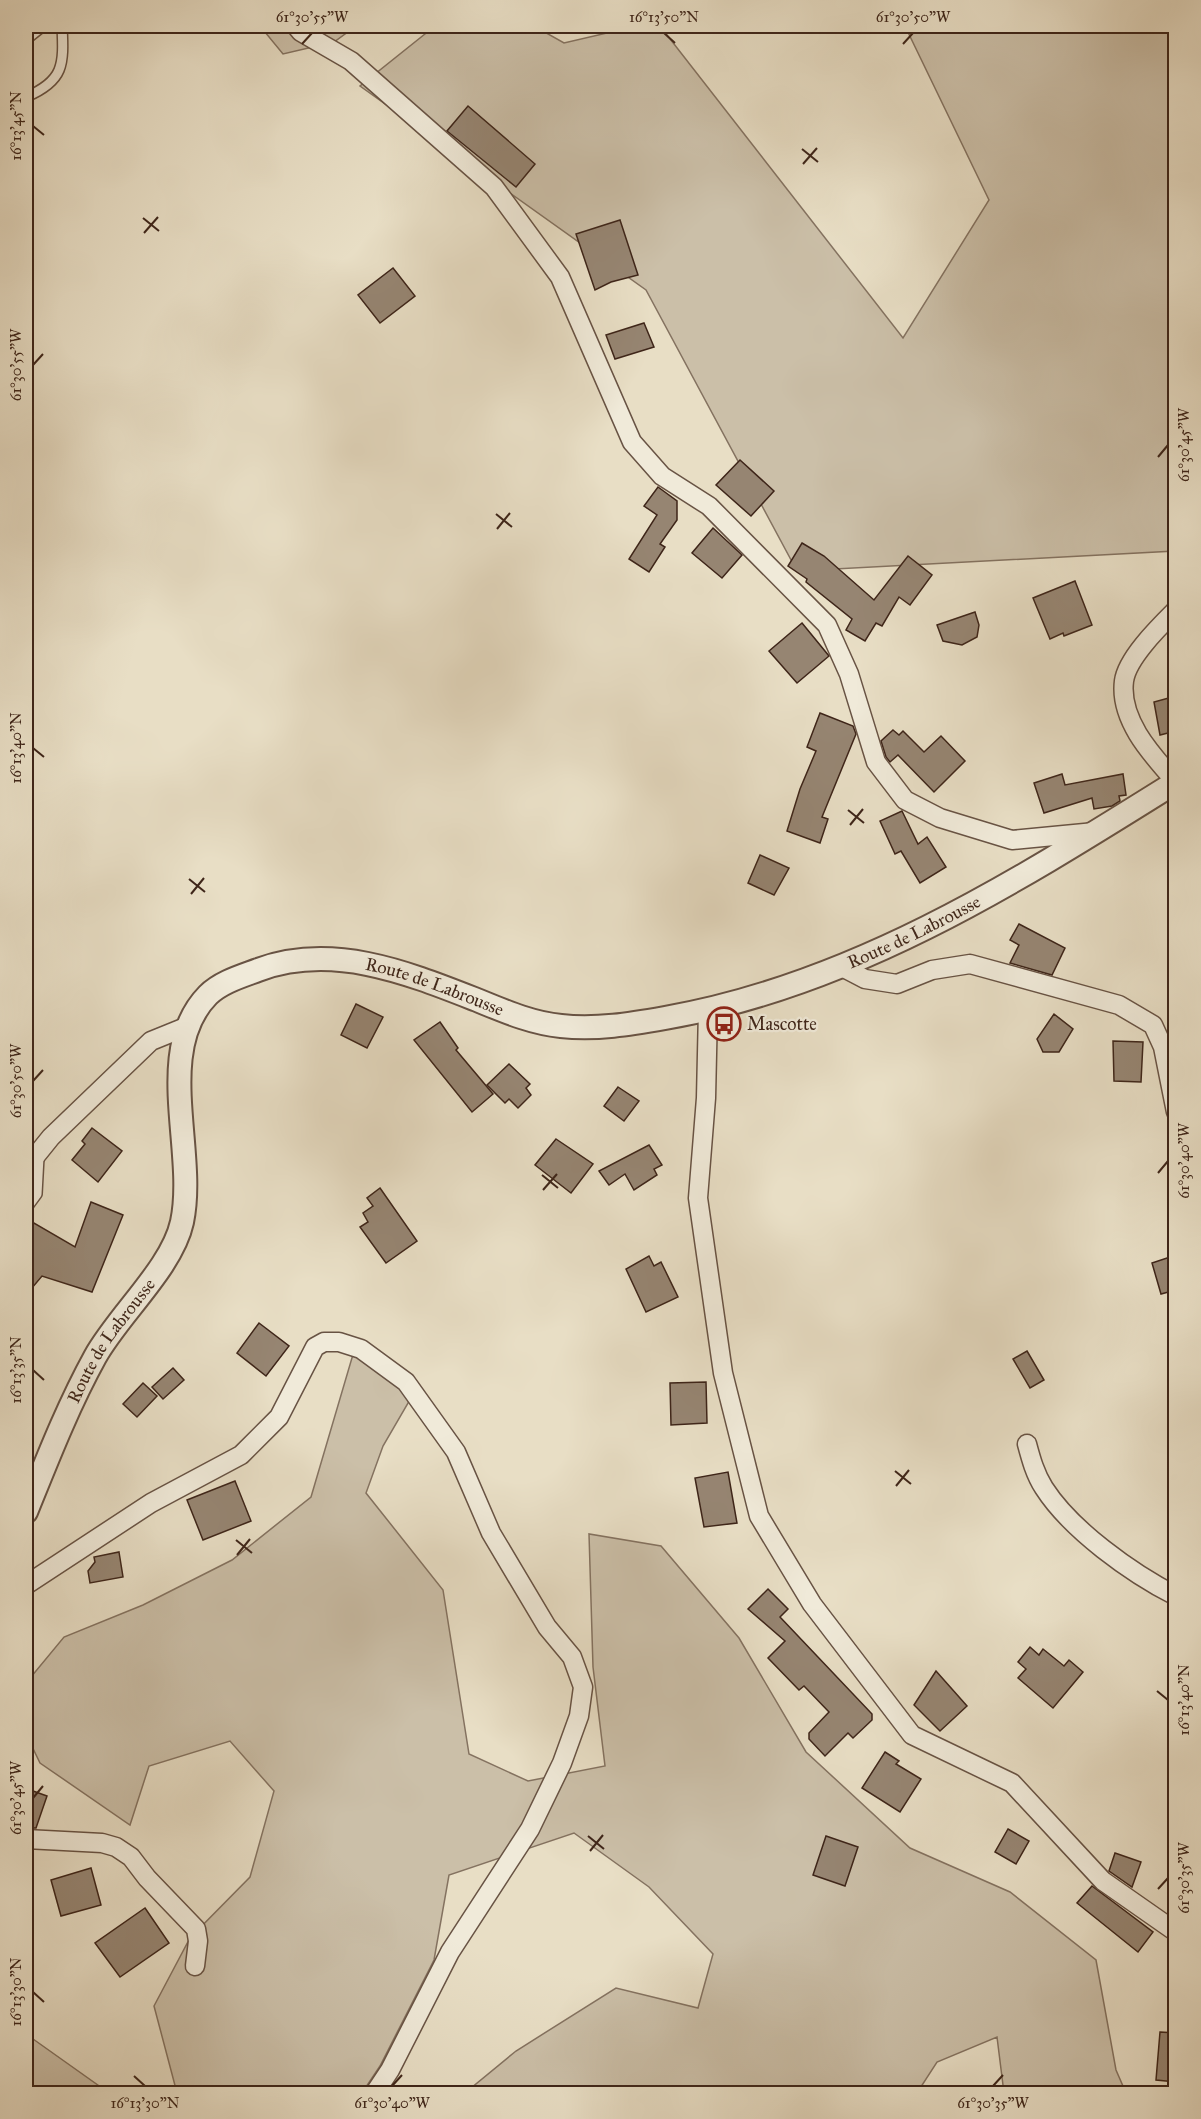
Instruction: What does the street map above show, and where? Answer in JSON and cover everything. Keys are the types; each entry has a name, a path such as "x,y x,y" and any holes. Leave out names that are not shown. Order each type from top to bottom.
{"street":[{"path":"26,34 36,26"},
{"path":"296,26 301,32 351,61 494,187 560,277 632,442 662,476 709,506 827,625 849,674 876,762 905,800 940,818 1012,840 1096,832"},
{"path":"1176,610 1146,640 1124,680 1127,708 1144,745 1176,782"},
{"name":"Route de Labrousse","path":"26,1512 50,1453 96,1355 164,1262 182,1224 186,1172 181,1079 182,1040 191,1016 211,993 233,979 275,963 330,957 393,969 527,1020 562,1027 617,1026 708,1010 842,967 952,917 1176,782"},
{"path":"842,967 865,979 897,984 932,970 970,964 1119,1005 1154,1024 1163,1047 1176,1112"},
{"path":"708,1010 706,1098 698,1198 723,1373 759,1516 812,1604 912,1735 1012,1783 1103,1881 1176,1932"},
{"path":"26,1168 39,1151 151,1041 188,1026"},
{"path":"26,1585 151,1503 241,1455 279,1417 315,1347 324,1342 339,1342 361,1349 406,1382 456,1452 491,1533 547,1627 572,1657 579,1671 583,1688 582,1697 579,1716 562,1763 530,1830 450,1952 390,2070 374,2094"},
{"path":"1027,1444 1034,1468 1044,1488 1062,1509 1103,1548 1176,1596"},
{"path":"26,1839 102,1843 116,1847 131,1857 147,1878 196,1929 198,1941 195,1966"}],"lane":[{"path":"26,97 44,89 57,78 61,66 62,26"},
{"path":"26,1209 37,1194 39,1151"}],"shaded area":[{"path":"260,26 356,26 334,42 283,54"},
{"path":"435,26 534,26 564,43 637,26 660,26 903,338 989,200 905,26 1175,26 1175,551 797,571 646,290 360,86"},
{"path":"354,1351 411,1398 383,1446 366,1493 443,1590 469,1754 528,1781 605,1766 593,1667 589,1534 661,1546 739,1638 806,1752 910,1848 1010,1892 1096,1960 1116,2070 1126,2093 1004,2093 997,2037 937,2062 917,2093 465,2093 516,2051 616,1988 698,2008 713,1954 649,1887 574,1833 449,1875 434,1960 380,2066 362,2093 177,2093 154,2006 190,1938 250,1877 274,1791 230,1741 149,1766 130,1825 40,1763 26,1734 26,1683 64,1637 143,1605 232,1560 311,1497"},
{"path":"26,2034 109,2093 26,2093"}],"building":[{"path":"468,106 535,164 516,187 447,131"},
{"path":"620,220 638,275 611,282 595,290 576,234"},
{"path":"393,268 415,296 380,323 358,295"},
{"path":"644,323 654,347 615,359 606,335"},
{"path":"740,460 774,491 751,516 716,485"},
{"path":"658,487 677,501 677,520 660,544 665,547 649,572 629,559 657,515 644,506"},
{"path":"713,528 742,555 722,578 692,553"},
{"path":"802,543 824,556 874,600 908,556 932,575 910,605 899,597 882,626 876,623 865,641 846,630 852,619 806,582 807,579 788,566"},
{"path":"1075,581 1092,625 1050,639 1033,598"},
{"path":"975,612 979,625 977,637 962,645 943,641 937,625"},
{"path":"802,623 829,656 797,683 769,651"},
{"path":"1176,696 1176,731 1160,735 1154,702"},
{"path":"820,713 853,726 856,734 822,817 828,819 820,843 787,831 800,789 816,751 807,747"},
{"path":"893,730 899,735 903,731 924,752 941,736 965,761 934,792 898,755 890,762 886,757 881,741"},
{"path":"1062,774 1065,785 1123,774 1126,795 1119,796 1120,801 1112,806 1094,809 1092,798 1044,813 1034,783"},
{"path":"902,811 918,844 927,837 946,867 920,883 901,851 895,854 880,821"},
{"path":"760,855 789,868 774,895 748,883"},
{"path":"1019,924 1065,948 1052,975 1010,963 1019,945 1010,940"},
{"path":"356,1004 383,1017 367,1048 341,1035"},
{"path":"1054,1014 1073,1029 1059,1052 1043,1052 1037,1039"},
{"path":"440,1022 458,1048 456,1050 493,1094 472,1112 414,1040"},
{"path":"1113,1041 1143,1042 1141,1082 1114,1081"},
{"path":"509,1064 530,1084 526,1088 531,1095 518,1108 509,1099 505,1103 487,1085"},
{"path":"618,1087 639,1101 624,1121 604,1106"},
{"path":"92,1128 122,1151 98,1182 72,1160 85,1144 82,1141"},
{"path":"556,1139 593,1164 571,1193 535,1165"},
{"path":"649,1145 662,1165 654,1169 657,1175 634,1190 625,1174 609,1185 599,1171"},
{"path":"380,1188 417,1241 386,1263 360,1227 368,1222 363,1213 373,1206 367,1198"},
{"path":"91,1202 123,1215 92,1292 42,1276 26,1295 26,1239 34,1223 75,1247"},
{"path":"1176,1255 1176,1290 1161,1294 1152,1263"},
{"path":"649,1256 654,1266 661,1262 678,1297 646,1312 626,1269"},
{"path":"259,1323 289,1346 266,1376 237,1353"},
{"path":"1027,1351 1044,1380 1030,1388 1013,1359"},
{"path":"173,1368 184,1380 163,1399 152,1387"},
{"path":"706,1382 707,1423 671,1425 670,1383"},
{"path":"143,1383 157,1396 137,1417 123,1404"},
{"path":"728,1472 737,1523 704,1527 695,1478"},
{"path":"235,1481 251,1521 203,1540 187,1500"},
{"path":"119,1552 123,1577 90,1583 88,1571 95,1562 94,1557"},
{"path":"768,1589 788,1609 780,1617 872,1714 872,1720 853,1738 848,1733 825,1756 809,1739 809,1733 829,1712 804,1686 799,1690 768,1658 785,1641 748,1609"},
{"path":"1030,1647 1039,1655 1043,1649 1064,1666 1069,1660 1083,1672 1053,1708 1018,1678 1026,1669 1018,1662"},
{"path":"936,1671 967,1706 940,1731 914,1705"},
{"path":"885,1752 899,1761 896,1764 921,1779 900,1812 862,1788"},
{"path":"33,1791 47,1796 36,1828 26,1828 26,1798 29,1799"},
{"path":"1008,1829 1029,1841 1016,1864 995,1852"},
{"path":"826,1836 858,1847 845,1886 813,1875"},
{"path":"1115,1853 1141,1862 1132,1887 1109,1871"},
{"path":"91,1868 101,1905 61,1916 51,1880"},
{"path":"1092,1886 1153,1932 1138,1952 1077,1903"},
{"path":"145,1908 169,1943 120,1977 95,1943"},
{"path":"1160,2032 1176,2033 1176,2082 1156,2080"}],"place":[{"name":"Mascotte","path":"724,1024"}]}
